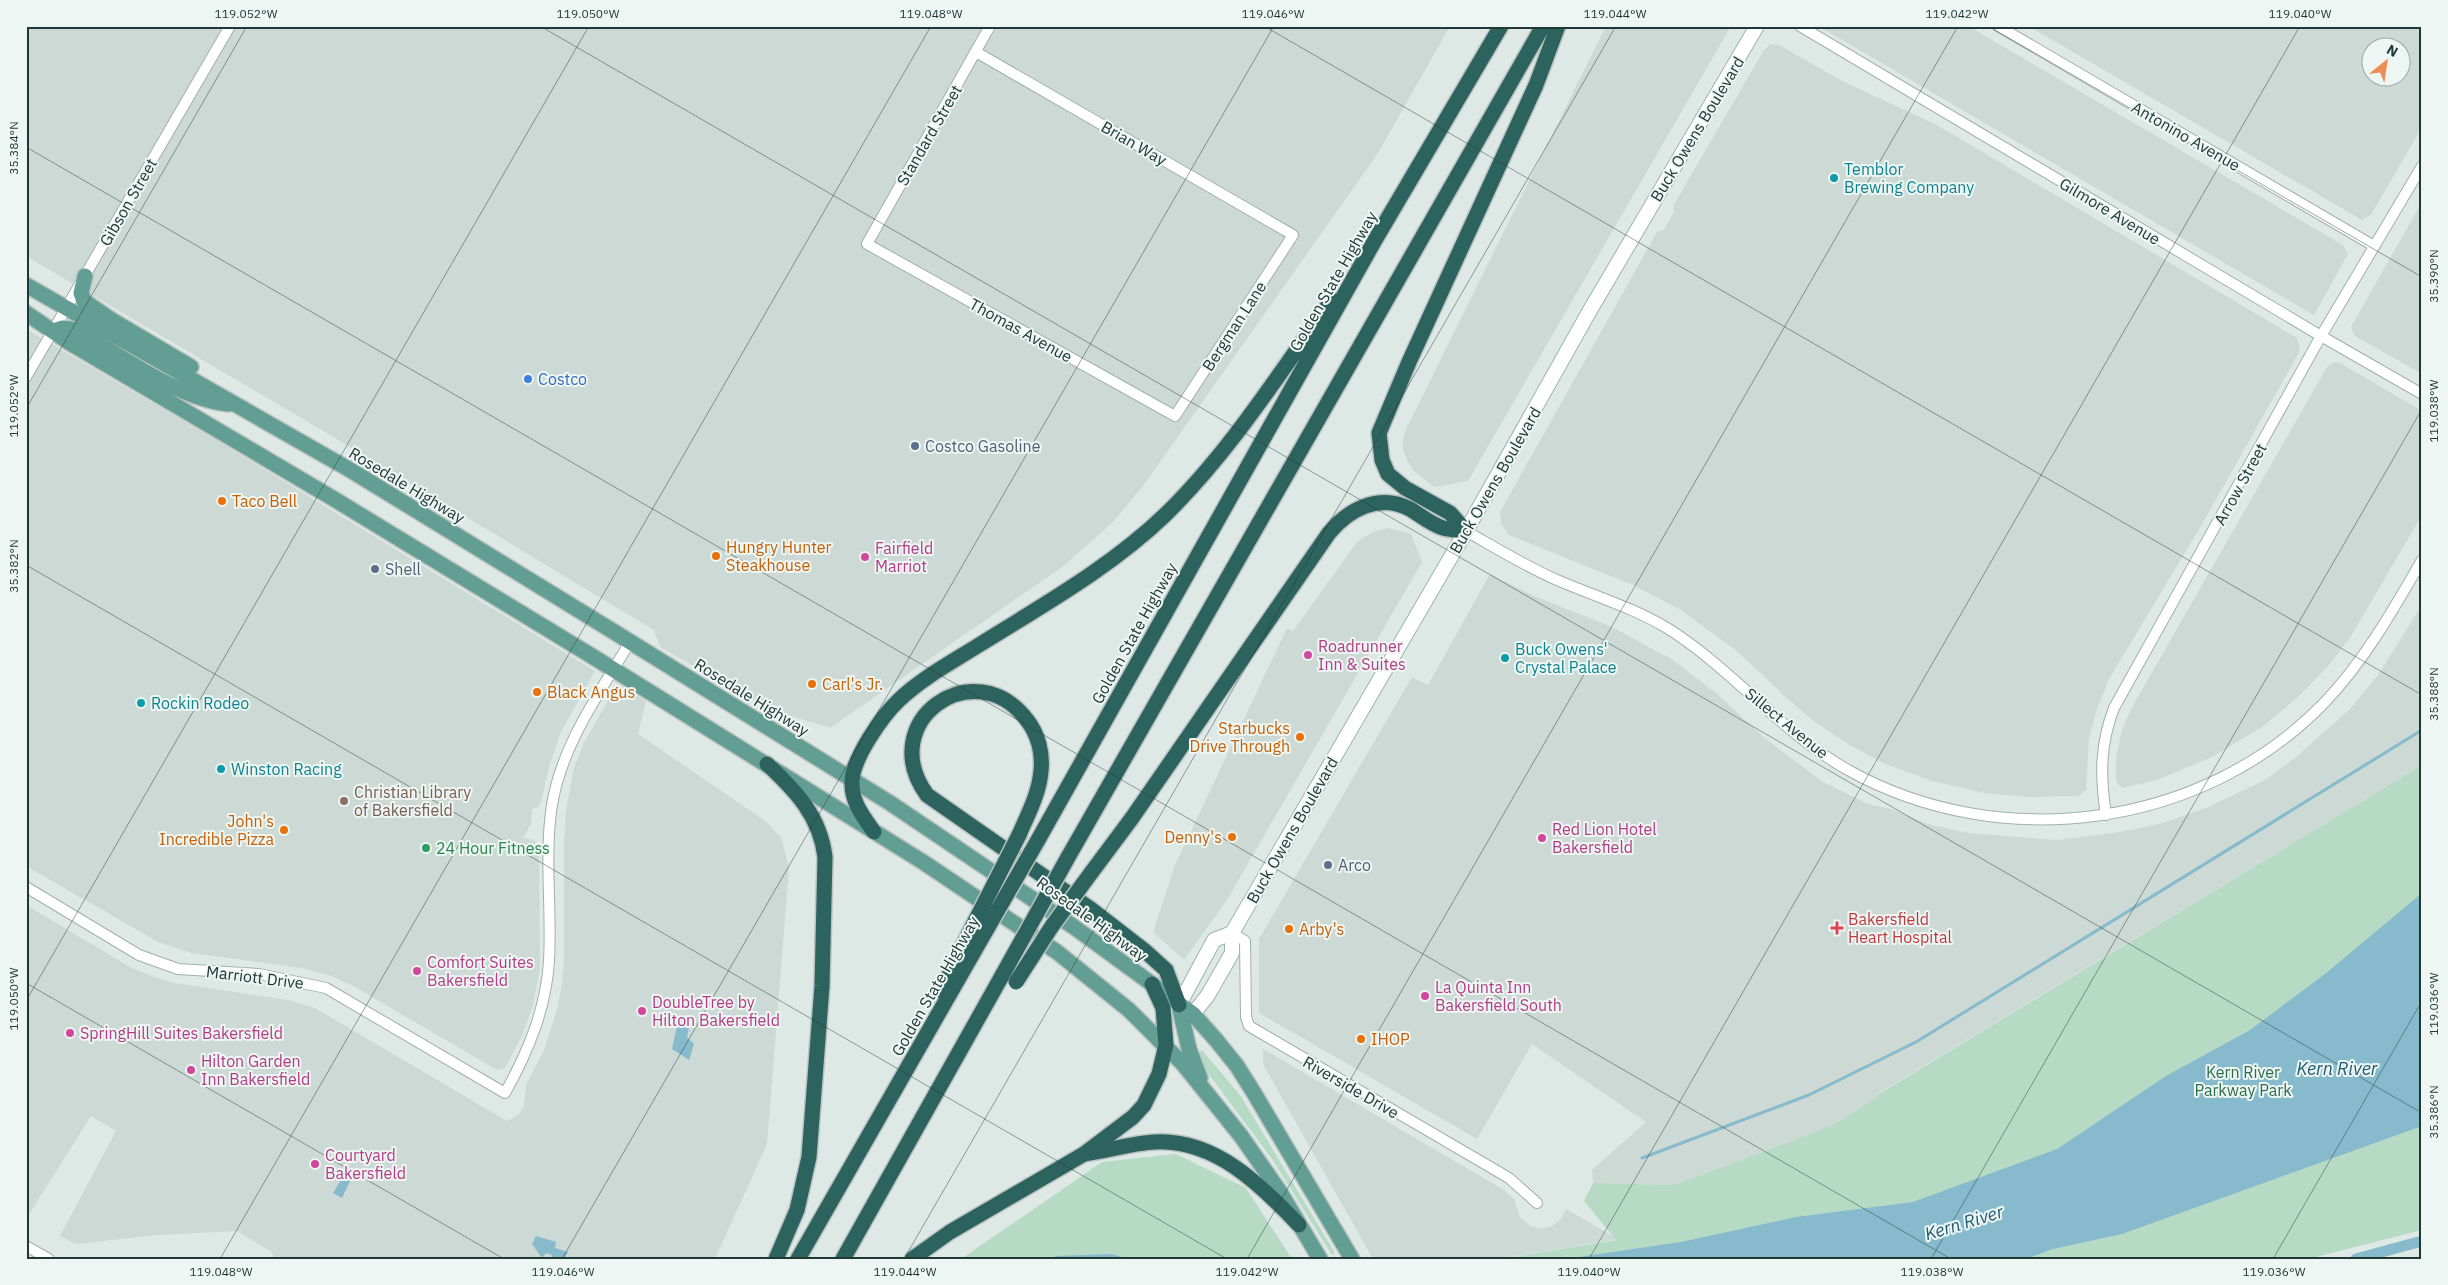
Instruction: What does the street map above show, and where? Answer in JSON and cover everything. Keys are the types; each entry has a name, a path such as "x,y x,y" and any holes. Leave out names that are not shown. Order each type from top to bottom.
{"highway":[{"name":"Golden State Highway","path":"967,952 1038,840 1375,240 1501,26"},
{"path":"843,1259 1067,859 1542,26"},
{"path":"1466,531 1450,513 1405,488 1388,474 1382,460 1380,433 1409,362 1536,85 1558,26"},
{"path":"874,832 855,802 852,779 858,761 879,723 898,701 958,658 1096,570 1165,515 1211,463 1256,405 1375,240"},
{"path":"989,1001 1016,982 1052,926 1132,818 1283,597 1329,533 1342,519 1361,507 1387,502 1408,508 1442,528 1466,531"},
{"path":"798,1259 897,1088 967,952 1019,835 1032,805 1041,770 1040,752 1032,726 1014,706 991,694 966,692 949,696 932,708 924,717 913,737 912,762 918,783 927,795 1092,910 1145,951 1166,970 1184,1012"},
{"path":"767,764 791,787 813,816 823,842 825,857 822,986 809,1157 797,1210 776,1259"},
{"path":"912,1259 950,1232 1084,1154 1132,1117 1144,1105 1159,1074 1166,1045 1165,1016 1152,984"},
{"path":"1084,1154 1108,1151 1138,1143 1156,1142 1168,1142 1206,1152 1242,1171 1263,1187 1300,1224"}],"main road":[{"name":"Buck Owens Boulevard","path":"1184,1012 1208,995 1232,953 1232,933 1466,531 1587,315 1757,26"},
{"path":"85,276 81,293 84,301 110,319 209,379 236,405"},
{"name":"Rosedale Highway","path":"26,286 352,471 852,779 1018,888 1152,984 1184,1012 1237,1066 1352,1259"},
{"path":"26,313 767,764 1019,924 1129,1010 1166,1045 1206,1091 1241,1136 1280,1192 1320,1259"},
{"path":"53,331 62,328 76,330 190,396 214,403 236,405"},
{"name":"Buck Owens Boulevard","path":"1184,1012 1214,940 1232,933"},
{"path":"1129,1010 1165,1016 1184,1012 1189,1049 1206,1091"}],"street":[{"name":"Gibson Street","path":"26,377 230,26"},
{"name":"Standard Street","path":"867,244 990,26"},
{"name":"Gilmore Avenue","path":"1800,26 2321,336 2422,394"},
{"name":"Antonino Avenue","path":"1998,26 2374,246"},
{"name":"Brian Way","path":"976,52 1293,235"},
{"name":"Arrow Street","path":"2106,815 2101,765 2103,745 2114,708 2321,336 2422,166"},
{"name":"Bergman Lane","path":"1176,416 1293,235"},
{"name":"Thomas Avenue","path":"867,244 1176,416"},
{"name":"Sillect Avenue","path":"1466,531 1538,572 1636,611 1667,628 1723,669 1770,713 1813,747 1848,770 1880,786 1927,803 1979,815 2041,820 2106,815 2160,802 2218,779 2272,748 2324,703 2365,655 2422,560"},
{"path":"614,670 630,642"},
{"name":"Marriott Drive","path":"26,887 139,955 158,963 178,969 259,974 326,988 505,1093 533,1037 546,987 549,961 549,831 558,780 578,730 614,670"},
{"name":"Riverside Drive","path":"1232,933 1245,941 1246,1017 1249,1026 1509,1178 1537,1203"},
{"path":"26,1246 49,1259"}],"shaded area":[{"path":"26,26 1450,26 1378,153 1143,486 1112,523 1062,567 830,728 769,709 660,647 654,630 325,432 26,256"},
{"path":"1606,26 1731,26 1468,481 1434,487 1414,471 1407,460 1403,449 1403,438 1407,427"},
{"path":"1818,26 1968,26 2343,245 2348,254 2314,315"},
{"path":"2028,26 2422,26 2422,127 2371,215 2362,220"},
{"path":"1770,44 1779,45 1842,81 1937,125 2297,338 2300,351 2198,531 2109,679 2096,712 2089,738 2086,790 2078,796 2029,797 1984,793 1932,781 1883,763 1848,744 1815,722 1737,651 1681,610 1633,585 1509,535 1501,523 1500,512 1657,232 1664,230 1674,212 1673,206 1764,50"},
{"path":"2422,202 2422,374 2355,336 2351,327"},
{"path":"26,329 218,441 595,671 561,732 549,767 541,802 538,807 532,809 531,824 523,838 534,840 539,847 540,969 533,1005 522,1036 505,1068 497,1070 355,987 332,976 301,968 191,953 158,942 26,866"},
{"path":"2334,362 2340,363 2422,411 2422,515 2351,636 2329,665 2297,698 2262,727 2212,757 2157,780 2122,788 2116,781 2116,758 2122,730 2131,709 2327,367"},
{"path":"1389,528 1411,534 1422,562 1227,900 1184,960 1153,932 1175,865 1287,628 1293,631 1357,542 1372,532"},
{"path":"1490,574 1536,597 1612,627 1673,660 1717,694 1766,739 1823,782 1868,804 1891,809 1928,824 1968,833 2057,840 2120,832 2159,824 2206,808 2263,781 2295,758 2350,709 2378,675 2422,605 2422,765 1877,1094 1878,1097 1831,1126 1674,1185 1593,1183 1592,1170 1646,1122 1532,1044 1477,1139 1259,1013 1259,939 1412,677 1428,685"},
{"path":"617,684 646,701 638,734 764,820 781,837 789,868 767,1144 715,1259 274,1259 272,1252 237,1231 157,1235 76,1244 60,1236 116,1131 91,1116 26,1219 26,905 130,967 154,977 175,983 288,1000 315,1008 507,1121 518,1115 524,1106 526,1085 544,1050 557,1010 562,984 564,961 564,843 566,810 574,768 584,743"},
{"path":"1263,1049 1504,1190 1514,1199 1520,1217 1530,1226 1541,1229 1552,1226 1561,1219 1566,1209 1618,1239 1498,1259 1373,1259 1263,1064"}],"green space":[{"name":"Kern River Parkway Park","path":"2422,765 2422,1230 2308,1259 1502,1259 1616,1240 1584,1201 1593,1183 1674,1185 1831,1126 1878,1097 1877,1095"},
{"path":"1202,1050 1240,1095 1335,1253 1332,1255 1272,1159 1205,1069 1198,1053"},
{"path":"1176,1154 1246,1188 1292,1259 961,1259 1102,1162"}],"water":[{"name":"Kern River","path":"2422,893 2422,1126 2122,1234 2053,1249 2026,1259 1565,1259 1681,1242 1796,1217 1913,1202 2057,1149 2166,1076 2250,1030 2325,974"},
{"path":"677,1026 689,1028 687,1037 694,1044 689,1060 672,1049"},
{"path":"341,1176 350,1181 342,1198 333,1193 341,1180 338,1177"},
{"path":"536,1236 556,1242 555,1248 568,1252 564,1259 551,1259 552,1255 546,1253 542,1258 532,1244"},
{"path":"1111,1254 1129,1259 1051,1259 1056,1256"}],"waterway":[{"path":"1642,1158 1809,1095 1916,1042 2422,730"},
{"path":"2356,1259 2422,1241"}],"place":[{"name":"Temblor Brewing Company","path":"1834,178"},
{"name":"Costco","path":"528,379"},
{"name":"Costco Gasoline","path":"915,446"},
{"name":"Taco Bell","path":"222,501"},
{"name":"Hungry Hunter Steakhouse","path":"716,556"},
{"name":"Fairfield Marriot","path":"865,557"},
{"name":"Shell","path":"375,569"},
{"name":"Roadrunner Inn & Suites","path":"1308,655"},
{"name":"Buck Owens' Crystal Palace","path":"1505,658"},
{"name":"Carl's Jr.","path":"812,684"},
{"name":"Black Angus","path":"537,692"},
{"name":"Rockin Rodeo","path":"141,703"},
{"name":"Starbucks Drive Through","path":"1300,737"},
{"name":"Winston Racing","path":"221,769"},
{"name":"Christian Library of Bakersfield","path":"344,801"},
{"name":"John's Incredible Pizza","path":"284,830"},
{"name":"Denny's","path":"1232,837"},
{"name":"Red Lion Hotel Bakersfield","path":"1542,838"},
{"name":"24 Hour Fitness","path":"426,848"},
{"name":"Arco","path":"1328,865"},
{"name":"Bakersfield Heart Hospital","path":"1837,928"},
{"name":"Arby's","path":"1289,929"},
{"name":"Comfort Suites Bakersfield","path":"417,971"},
{"name":"La Quinta Inn Bakersfield South","path":"1425,996"},
{"name":"DoubleTree by Hilton Bakersfield","path":"642,1011"},
{"name":"SpringHill Suites Bakersfield","path":"70,1033"},
{"name":"IHOP","path":"1361,1039"},
{"name":"Hilton Garden Inn Bakersfield","path":"191,1070"},
{"name":"Courtyard Bakersfield","path":"315,1164"}]}
